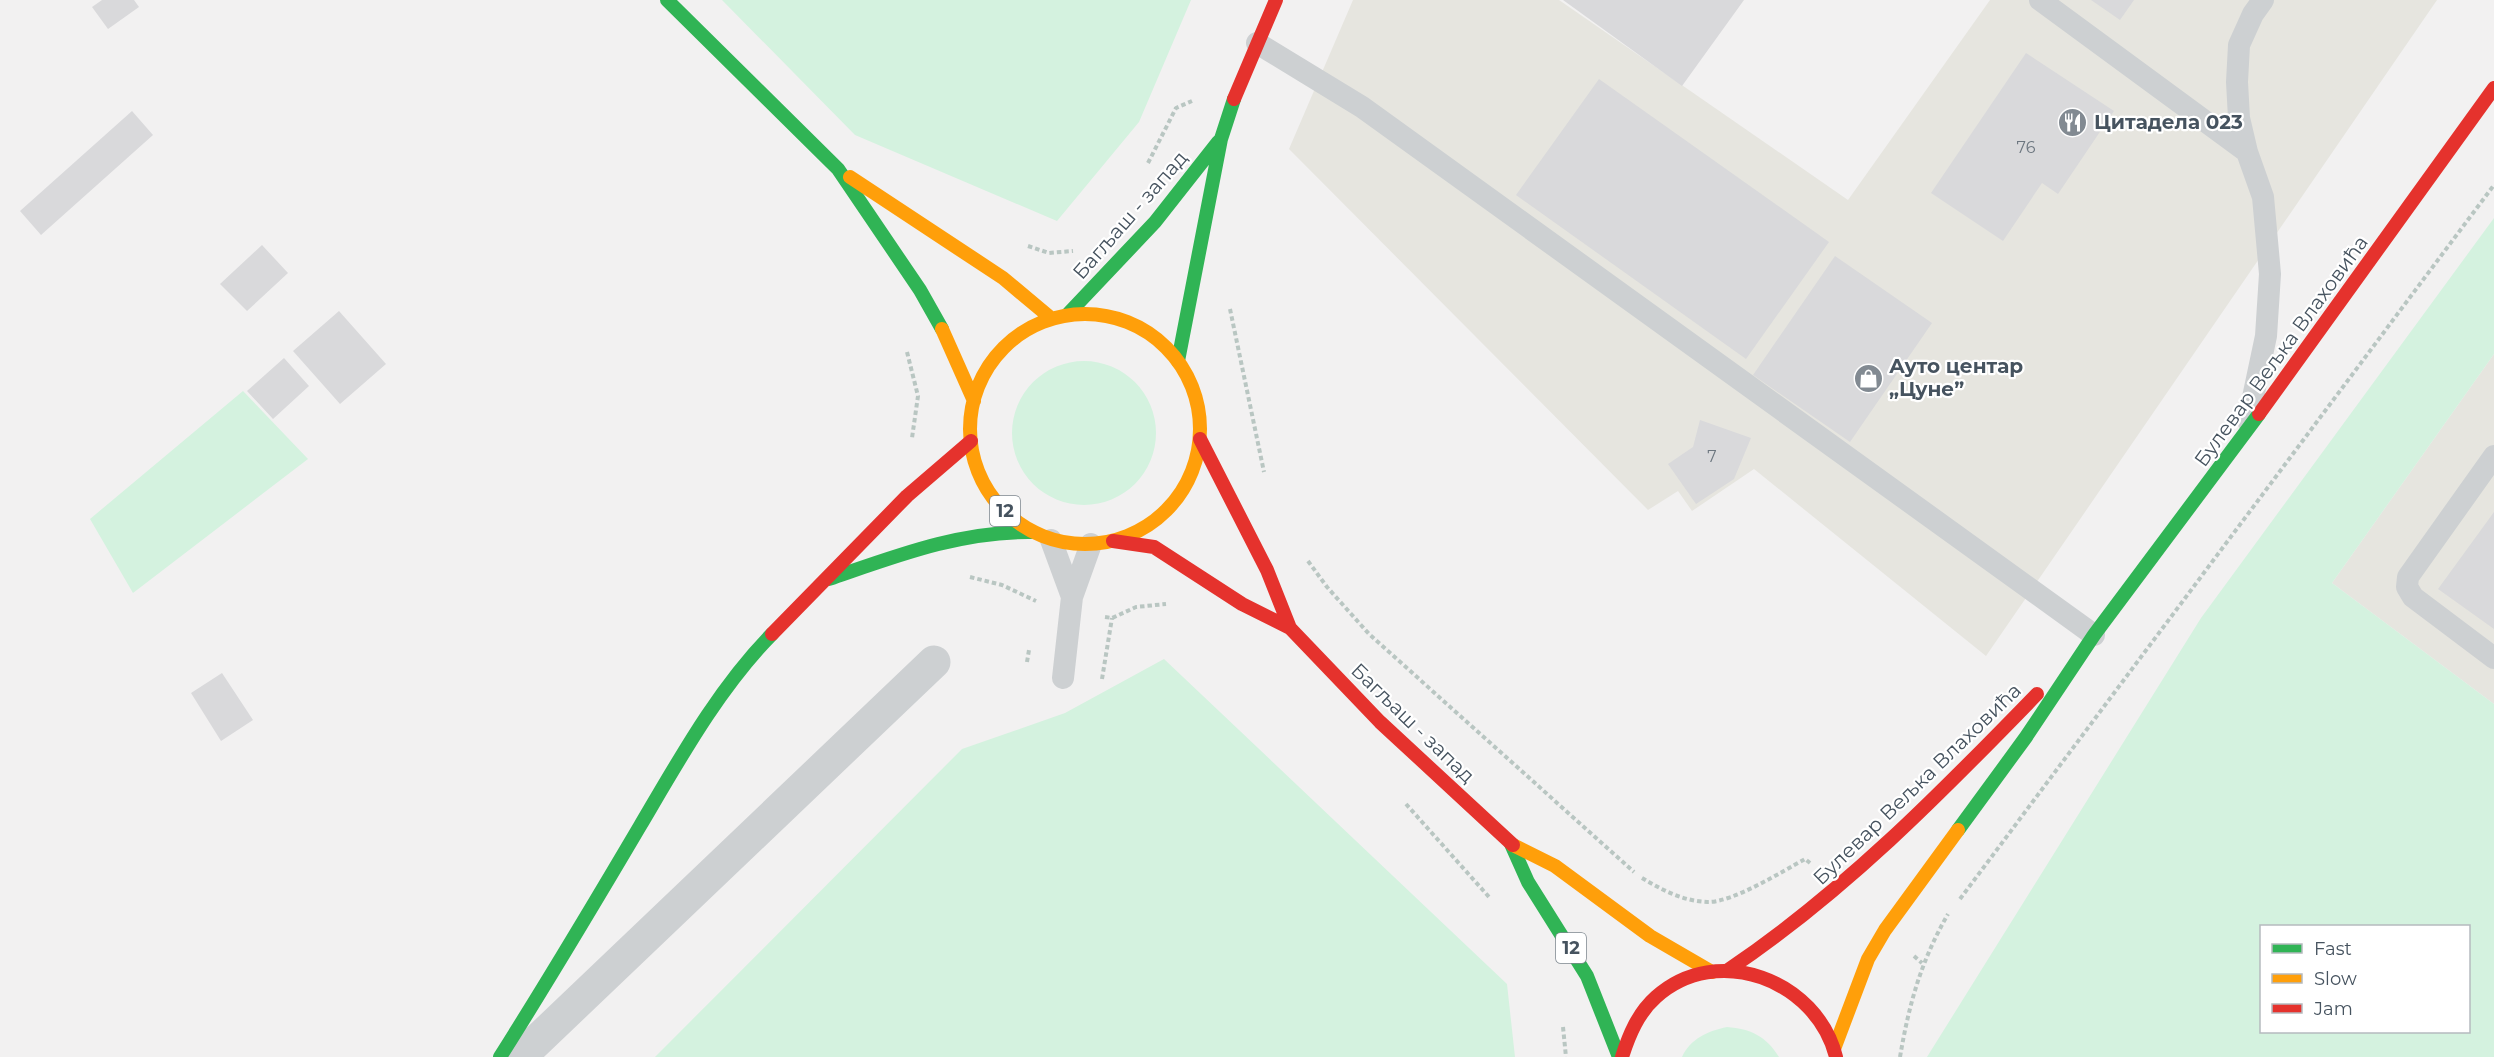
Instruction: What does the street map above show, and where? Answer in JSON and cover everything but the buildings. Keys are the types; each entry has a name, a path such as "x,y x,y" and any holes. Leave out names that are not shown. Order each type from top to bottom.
{"main road":[{"name":"12","path":"667,0 838,169 920,290 947,338 974,401"},
{"name":"Багљаш - запад","path":"1178,361 1221,139 1240,82 1276,0"},
{"name":"Булевар Вељка Влаховића","path":"1835,1053 1868,959 1885,930 2026,737 2094,635 2245,434 2494,88"},
{"name":"Багљаш - запад","path":"1067,315 1155,222 1221,139"},
{"name":"12","path":"838,169 1003,278 1052,319"},
{"name":"12","path":"1067,315 1103,315 1137,326 1166,347 1178,361 1194,390 1199,414 1200,439 1190,478 1166,512 1141,529 1102,543 1041,536 997,504 984,485 975,464 971,441 970,421 974,401 982,379 995,358 1030,328 1067,315"},
{"name":"Багљаш - запад","path":"1200,439 1268,570 1290,628"},
{"path":"500,1057 558,965 694,735 755,651 907,496 971,441"},
{"path":"822,581 933,544 1004,530 1041,536"},
{"name":"Багљаш - запад","path":"1102,543 1154,547 1242,604 1290,628 1380,722 1511,844 1555,866 1650,936 1712,972"},
{"name":"Булевар Вељка Влаховића","path":"1728,970 1803,920 1875,858 2094,635"},
{"name":"Багљаш - запад","path":"1511,844 1528,882 1587,976 1620,1057"},
{"name":"12","path":"1620,1057 1628,1035 1643,1012 1662,993 1686,979 1728,970 1763,976 1794,992 1819,1017 1835,1053"}],"street":[{"path":"520,1057 934,662"}],"lane":[{"path":"2040,0 2247,152"},
{"path":"2245,434 2266,336 2270,274 2263,197 2247,152 2240,118 2237,82 2239,45 2253,14 2263,0"},
{"path":"1257,43 1362,107 2094,635"},
{"path":"2494,456 2408,577 2407,588 2414,597 2494,658"},
{"path":"1041,536 1072,597"},
{"path":"1063,678 1072,597 1102,543"}],"path":[{"path":"1146,168 1176,108 1240,82"},
{"path":"1900,1057 1907,1012 1922,963 1948,915 2494,184"},
{"path":"1018,242 1049,253 1074,251 1081,247"},
{"path":"1229,297 1264,475"},
{"path":"905,345 918,396 911,442"},
{"path":"1306,558 1327,587 1369,634 1638,876 1670,894 1709,902 1759,885 1805,859"},
{"path":"960,574 1002,585 1037,602"},
{"path":"1102,679 1112,618 1136,607 1171,604"},
{"path":"1405,802 1495,903"},
{"path":"1559,1017 1566,1057"}],"shaded area":[{"path":"1353,0 1559,0 1848,200 1990,0 2437,0 1986,656 1754,469 1692,511 1678,491 1648,510 1289,149"},
{"path":"2494,354 2494,704 2332,583"}],"green space":[{"path":"722,0 1191,0 1139,122 1057,221 855,135"},
{"path":"2494,218 2494,354 2332,583 2494,704 2494,1057 1927,1057 2201,618"},
{"path":"1084,361 1111,367 1124,373 1135,382 1144,393 1150,406 1156,433 1150,460 1144,473 1135,484 1124,493 1111,499 1084,505 1057,499 1044,493 1033,484 1024,473 1018,460 1012,433 1018,406 1024,393 1033,382 1044,373 1057,367"},
{"path":"243,391 308,459 133,593 90,519"},
{"path":"1164,659 1507,984 1515,1057 655,1057 962,749 1065,713"},
{"path":"1727,1027 1757,1035 1769,1044 1779,1057 1682,1057 1690,1045 1700,1037"}],"traffic: fast":[{"path":"667,0 838,169 920,290 942,329"},
{"path":"1178,361 1221,139 1234,99"},
{"path":"1067,315 1155,222 1218,142"},
{"path":"1958,830 2026,737 2094,635 2259,414"},
{"path":"829,579 954,540 1032,532"},
{"path":"500,1057 700,726 734,678 772,634"},
{"path":"1511,844 1528,882 1587,976 1619,1057"}],"traffic: slow":[{"path":"850,177 1003,278 1052,319"},
{"path":"1085,314 1107,316 1129,323 1149,333 1174,356 1181,365 1195,396 1200,429 1198,451 1191,473 1181,493 1158,518 1149,525 1118,539 1085,544 1063,542 1041,535 1021,525 996,502 989,493 975,462 970,429 972,407 979,385 989,365 1012,340 1021,333 1052,319 1085,314"},
{"path":"942,329 974,401"},
{"path":"1834,1049 1868,959 1885,930 1958,830"},
{"path":"1513,845 1555,866 1650,936 1712,972"}],"traffic: jam":[{"path":"1234,99 1276,0"},
{"path":"2259,414 2494,88"},
{"path":"1200,439 1267,570 1290,628"},
{"path":"772,634 907,496 971,441"},
{"path":"1113,541 1154,547 1242,604 1290,628 1380,722 1513,845"},
{"path":"1728,970 1771,940 1851,875 1927,805 2037,694"},
{"path":"1622,1057 1635,1025 1644,1010 1656,997 1680,981 1707,972 1735,972 1762,978 1787,990 1808,1007 1825,1030 1836,1057"}],"place":[{"name":"Цитадела 023","path":"2073,122"},
{"name":"Ауто центар „Цуне”","path":"1868,378"}]}
